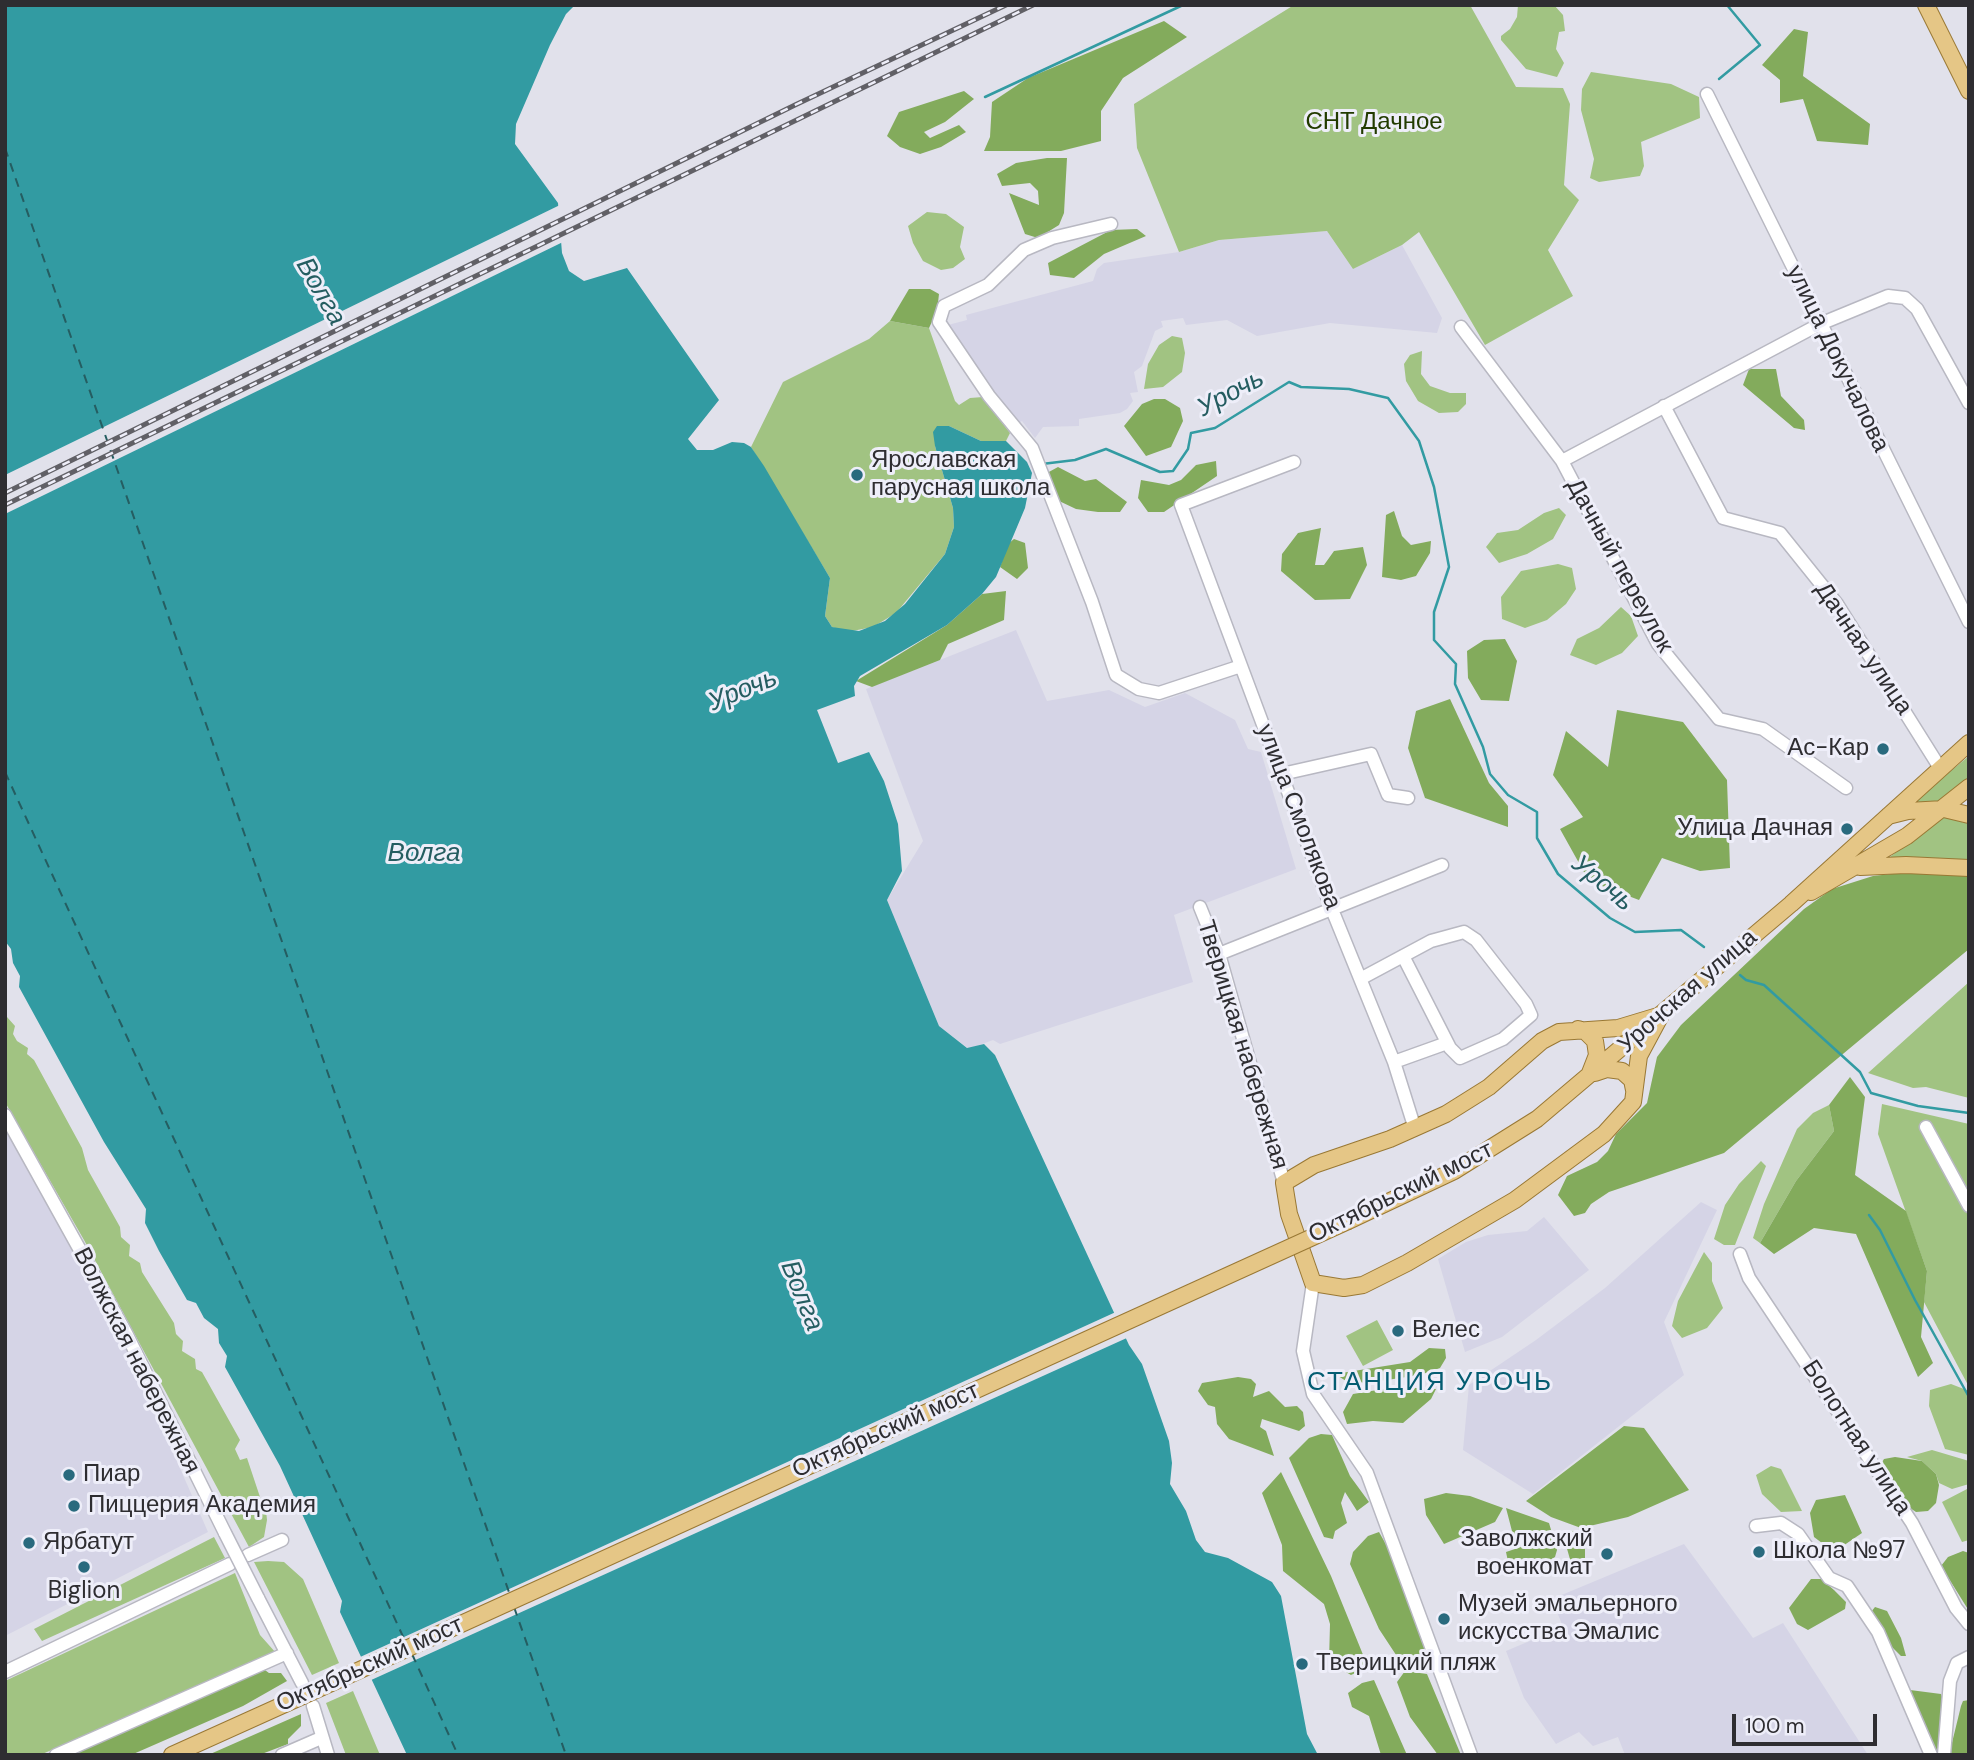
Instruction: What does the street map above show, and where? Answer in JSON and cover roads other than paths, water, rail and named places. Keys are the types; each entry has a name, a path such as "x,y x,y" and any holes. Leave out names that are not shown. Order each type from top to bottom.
{"main road":[{"path":"1926,5 1969,91"},
{"name":"Урочская улица","path":"1584,1080 1791,904 1882,818 1969,743"},
{"name":"Урочская улица","path":"1791,904 1907,836 1969,788"},
{"path":"1882,818 1908,811 1944,809 1969,816"},
{"path":"1854,868 1906,864 1969,868"},
{"path":"1661,1015 1643,1044 1629,1109 1604,1134 1479,1223 1363,1285 1344,1288 1313,1283 1289,1214 1284,1183 1314,1165 1415,1129 1471,1100 1550,1036 1572,1029 1618,1028 1661,1015"},
{"path":"1572,1029 1586,1032 1597,1048 1595,1063 1584,1080"},
{"path":"1584,1080 1607,1069 1622,1071 1632,1080 1634,1095"},
{"name":"Октябрьский мост","path":"172,1755 1348,1221 1480,1157 1538,1119 1584,1080"}],"street":[{"name":"улица Докучалова","path":"1707,94 1969,622"},
{"path":"1111,224 1052,237 1024,250 988,285 944,306 939,322 989,396 1032,448 1092,602 1116,675 1139,689 1159,693 1241,666"},
{"path":"1562,461 1819,324 1888,296 1905,298 1917,309 1969,403"},
{"name":"Дачный переулок","path":"1461,327 1562,461 1658,644 1719,719 1763,729 1846,788"},
{"name":"Дачная улица","path":"1664,406 1723,518 1780,533 1837,604 1940,768"},
{"name":"улица Смолякова","path":"1294,462 1181,505 1331,907 1394,1062 1415,1129"},
{"path":"1282,774 1371,754 1388,795 1408,797"},
{"path":"1219,954 1443,864"},
{"name":"Тверицкая набережная","path":"1200,907 1219,954 1284,1183"},
{"path":"1362,978 1403,956 1452,933 1464,932 1476,940 1526,1004 1531,1015 1503,1039 1460,1058 1447,1043 1403,956"},
{"path":"1394,1062 1447,1043"},
{"name":"Волжская набережная","path":"5,1115 125,1333 302,1683"},
{"path":"1926,1127 1969,1206"},
{"name":"Болотная улица","path":"1740,1254 1749,1278 1912,1523 1956,1608 1969,1624"},
{"path":"1313,1283 1303,1350 1313,1394 1367,1473 1471,1755"},
{"path":"1756,1526 1781,1523 1798,1534 1829,1578 1847,1586 1878,1632 1931,1755"},
{"path":"248,1555 282,1540"},
{"path":"5,1672 230,1564"},
{"path":"56,1755 287,1653"},
{"path":"1944,1755 1950,1681 1957,1663 1969,1657"},
{"path":"313,1706 328,1755"},
{"path":"282,1755 321,1738"}],"water":[{"name":"Волга","path":"5,5 575,5 566,14 550,45 516,124 515,144 558,203 562,253 569,271 584,281 627,268 719,400 688,439 697,450 713,450 732,442 744,443 751,447 764,466 830,578 825,616 832,627 859,631 885,621 905,604 945,554 954,527 953,508 935,446 933,432 937,426 949,426 981,441 1006,441 1027,462 1032,473 1025,508 996,577 982,594 947,625 860,676 854,686 855,696 817,710 838,763 869,752 884,781 898,824 902,871 887,900 939,1026 967,1048 984,1044 995,1055 1129,1345 1142,1364 1169,1441 1172,1463 1170,1484 1186,1511 1196,1540 1205,1552 1228,1558 1272,1582 1281,1596 1307,1734 1318,1755 407,1755 340,1612 342,1601 280,1466 225,1367 227,1356 219,1343 218,1329 204,1318 196,1303 187,1300 159,1251 145,1223 146,1209 104,1142 19,987 20,976 13,963 11,949 5,941"}],"waterway":[{"path":"985,97 1183,5"},
{"path":"1719,79 1760,45 1727,5"},
{"name":"Урочь","path":"1042,464 1075,460 1106,449 1160,472 1173,471 1188,449 1191,433 1215,428 1289,382 1301,387 1349,389 1388,398 1419,441 1434,487 1449,567 1434,612 1434,640 1456,664 1455,684 1483,747 1490,774 1508,795 1537,812 1537,838 1558,874 1610,918 1635,932 1681,930 1704,947"},
{"name":"Урочь","path":"1740,975 1746,980 1764,985 1860,1072 1871,1093 1918,1106 1969,1113"},
{"path":"1869,1215 1880,1230 1969,1397"}],"railway":[{"path":"5,493 795,105 1006,5"},
{"path":"5,505 1033,5"}],"place":[{"name":"Ярославская парусная школа","path":"857,475"},
{"name":"Ас-Кар","path":"1883,749"},
{"name":"Улица Дачная","path":"1847,829"},
{"name":"Велес","path":"1398,1331"},
{"name":"Пиар","path":"69,1475"},
{"name":"Пиццерия Академия","path":"74,1506"},
{"name":"Ярбатут","path":"29,1543"},
{"name":"Школа №97","path":"1759,1552"},
{"name":"Заволжский военкомат","path":"1607,1554"},
{"name":"Biglion","path":"84,1567"},
{"name":"Музей эмальерного искусства Эмалис","path":"1444,1619"},
{"name":"Тверицкий пляж","path":"1302,1664"}],"district":[{"name":"СТАНЦИЯ УРОЧЬ","path":"1430,1383"}],"park label":[{"name":"СНТ Дачное","path":"1374,123"}]}
